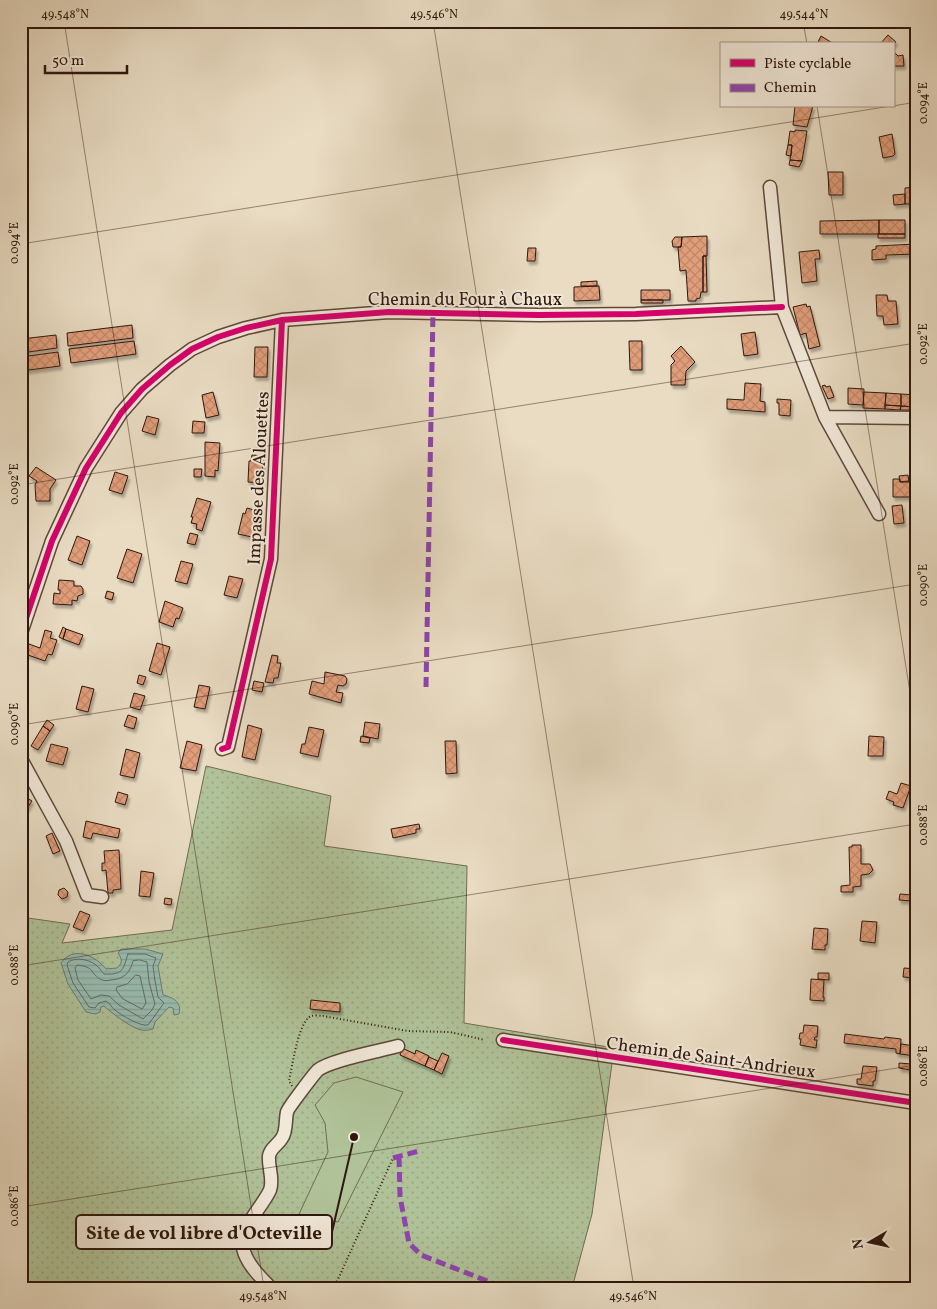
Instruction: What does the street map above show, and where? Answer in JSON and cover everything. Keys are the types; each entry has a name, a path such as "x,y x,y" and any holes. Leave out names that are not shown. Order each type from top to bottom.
{"street":[{"path":"770,187 782,307 825,417 878,514"},
{"name":"Chemin du Four à Chaux","path":"21,633 52,541 86,468 121,413 142,389 170,365 192,349 218,337 246,328 282,320 390,312 578,314 782,307"},
{"name":"Impasse des Alouettes","path":"222,749 228,747 271,559 282,320"},
{"path":"825,417 916,418"},
{"path":"21,759 66,841 87,896 102,897"},
{"name":"Chemin de Saint-Andrieux","path":"502,1040 916,1103"},
{"path":"270,1288 247,1259 243,1248 243,1239 249,1224 270,1190 272,1183 269,1156 272,1149 283,1138 287,1110 300,1096 311,1077 320,1068 331,1063 398,1046"}],"path":[{"path":"300,1096 289,1081 304,1023 311,1016 323,1016 408,1031 450,1032 484,1040"},
{"path":"334,1288 393,1158"}],"green space":[{"path":"206,766 331,796 324,846 467,866 464,1023 614,1048 592,1214 572,1288 21,1288 21,917 70,924 62,943 172,930"},
{"path":"356,1077 403,1092 338,1222 299,1214 328,1152 325,1123 315,1105 334,1083"}],"water":[{"path":"121,949 145,949 163,954 158,966 163,995 176,1001 180,1010 179,1014 174,1015 173,1008 169,1007 155,1022 153,1029 144,1030 137,1029 127,1023 104,1006 101,1007 100,1012 95,1014 86,1012 68,984 61,963 72,955 84,954 102,964 106,969 117,968 121,963 118,953"}],"building":[{"path":"888,35 896,42 894,44 894,42 882,42"},
{"path":"821,36 831,42 818,42"},
{"path":"894,52 898,56 903,55 904,66 894,66"},
{"path":"795,108 812,108 807,127 793,125"},
{"path":"795,130 807,131 802,161 790,160 792,145 788,145 790,131 795,132"},
{"path":"892,134 895,154 883,158 879,137"},
{"path":"788,145 792,145 791,156 786,155"},
{"path":"790,160 802,161 799,167 789,165"},
{"path":"828,172 843,172 843,195 829,195"},
{"path":"916,187 916,204 905,204 905,188"},
{"path":"905,194 905,204 894,205 893,195"},
{"path":"879,220 905,220 905,234 879,234"},
{"path":"879,220 879,234 820,234 820,221"},
{"path":"878,234 905,234 905,238 878,238"},
{"path":"707,236 707,256 703,256 703,292 701,292 700,298 696,299 696,301 688,301 686,270 680,271 678,247 681,247 682,237"},
{"path":"675,237 682,237 681,247 673,247 672,241"},
{"path":"916,244 916,254 886,255 886,259 872,260 872,250 876,249 876,246"},
{"path":"528,248 536,248 535,261 527,261"},
{"path":"819,250 820,259 815,259 817,281 802,283 799,252"},
{"path":"703,256 706,256 707,292 703,292"},
{"path":"597,281 597,286 581,286 581,282"},
{"path":"599,286 600,300 574,301 574,287"},
{"path":"641,290 670,290 670,300 641,300"},
{"path":"876,295 887,295 888,301 896,301 898,324 884,325 883,316 877,316"},
{"path":"548,299 559,299 559,304 548,304"},
{"path":"641,300 663,300 663,303 641,303"},
{"path":"806,304 807,307 810,306 820,346 809,349 806,333 800,335 793,307"},
{"path":"132,325 133,338 68,346 67,333"},
{"path":"755,332 758,354 744,356 741,334"},
{"path":"56,335 57,348 21,353 21,339"},
{"path":"134,341 136,354 71,363 69,349"},
{"path":"629,341 642,341 642,370 630,370"},
{"path":"681,346 695,362 686,371 685,385 671,385 671,365 675,361 671,356"},
{"path":"255,347 268,347 267,377 254,377"},
{"path":"58,352 60,366 21,371 21,357"},
{"path":"745,383 761,384 760,401 765,402 765,412 727,409 727,399 744,400"},
{"path":"825,385 826,387 830,386 834,397 828,399 822,386"},
{"path":"848,388 864,389 863,405 848,404"},
{"path":"213,392 219,415 206,418 202,395"},
{"path":"864,392 886,393 885,409 863,408"},
{"path":"886,393 901,394 901,406 885,405"},
{"path":"901,394 916,395 916,407 901,406"},
{"path":"777,399 791,400 790,416 779,415"},
{"path":"885,405 901,406 900,410 885,409"},
{"path":"901,406 915,407 915,410 900,410"},
{"path":"147,416 159,419 155,435 142,431"},
{"path":"193,421 205,422 204,433 192,433"},
{"path":"205,442 220,443 218,471 215,470 215,477 205,476"},
{"path":"252,455 263,456 262,483 248,482 249,461 251,461"},
{"path":"36,467 56,480 50,489 50,501 36,501 35,485 37,481 29,476"},
{"path":"194,469 202,469 201,477 194,477"},
{"path":"115,472 128,476 122,494 109,490"},
{"path":"908,475 909,482 900,482 899,476"},
{"path":"893,479 900,479 900,482 916,480 916,494 911,494 911,497 893,497"},
{"path":"197,498 211,502 202,531 196,529 197,524 191,523"},
{"path":"902,505 904,523 894,524 892,506"},
{"path":"247,508 258,511 252,537 238,534 243,513 245,514"},
{"path":"190,533 198,535 195,545 187,543"},
{"path":"77,536 90,541 82,565 68,560"},
{"path":"127,549 142,554 133,583 117,578"},
{"path":"181,561 193,564 187,584 175,581"},
{"path":"229,576 243,579 237,598 224,595"},
{"path":"59,580 74,581 74,586 81,586 83,589 83,594 78,596 77,601 72,600 72,605 53,604 54,593 60,594 60,590 58,590"},
{"path":"107,591 114,593 112,600 105,598"},
{"path":"165,601 183,608 179,619 176,618 173,627 159,622"},
{"path":"63,627 66,629 63,639 59,637"},
{"path":"66,629 83,635 79,645 63,639"},
{"path":"45,630 52,632 50,638 57,640 52,655 48,654 45,661 25,654 29,644 40,648"},
{"path":"157,643 170,647 161,675 149,671"},
{"path":"272,655 278,656 277,663 281,663 278,678 274,678 273,683 265,682"},
{"path":"21,664 26,666 21,680"},
{"path":"325,672 345,676 347,679 346,684 343,686 338,685 336,692 343,693 341,703 309,694 312,681 324,684"},
{"path":"139,675 146,677 143,685 137,683"},
{"path":"254,681 264,683 262,692 252,690"},
{"path":"199,685 210,687 205,709 194,707"},
{"path":"82,686 94,689 88,712 76,709"},
{"path":"134,693 145,696 140,710 130,707"},
{"path":"128,715 137,718 134,729 124,726"},
{"path":"47,720 54,725 50,731 43,726"},
{"path":"365,722 380,724 378,739 363,736"},
{"path":"248,725 262,729 255,760 242,757"},
{"path":"43,726 50,731 38,750 31,746"},
{"path":"309,727 324,730 318,757 300,753 302,744 305,744"},
{"path":"361,736 370,738 369,743 360,742"},
{"path":"869,736 884,737 883,756 868,756"},
{"path":"187,741 202,745 196,771 180,768"},
{"path":"445,741 456,741 457,773 446,774"},
{"path":"51,744 68,748 63,765 46,761"},
{"path":"126,749 140,753 134,778 120,775"},
{"path":"901,783 911,786 903,808 893,805 894,802 886,799 889,791 897,794"},
{"path":"118,792 128,795 125,805 115,802"},
{"path":"21,794 32,801 21,817"},
{"path":"86,821 120,829 118,838 93,833 91,839 83,837"},
{"path":"419,824 420,829 416,829 416,833 393,838 391,829"},
{"path":"52,833 60,851 53,854 46,836"},
{"path":"852,845 861,845 861,864 870,864 873,870 869,874 861,875 861,886 853,887 853,892 841,892 841,886 850,885 849,847 852,847"},
{"path":"119,850 121,889 108,893 106,870 102,871 102,863 105,863 104,851"},
{"path":"141,871 154,873 150,897 139,896"},
{"path":"64,888 68,892 67,897 62,899 58,895 59,890"},
{"path":"900,894 912,895 912,901 899,900"},
{"path":"165,898 172,899 171,905 164,904"},
{"path":"80,911 90,915 83,931 73,927"},
{"path":"913,919 916,919 916,936 911,935"},
{"path":"862,921 877,922 875,943 860,941"},
{"path":"814,928 828,929 825,950 812,949"},
{"path":"904,968 916,969 916,978 903,977"},
{"path":"818,973 829,973 829,980 818,979"},
{"path":"811,979 824,980 824,1001 810,1000"},
{"path":"311,1000 340,1003 340,1012 310,1009"},
{"path":"804,1025 818,1026 817,1037 814,1040 817,1040 816,1048 800,1045 800,1033 803,1033"},
{"path":"845,1034 884,1039 885,1037 901,1039 900,1054 896,1053 896,1049 844,1043"},
{"path":"915,1042 916,1056 900,1054 901,1044 915,1046"},
{"path":"402,1048 415,1054 416,1050 429,1056 425,1066 400,1055"},
{"path":"442,1053 449,1056 442,1074 434,1070"},
{"path":"429,1057 438,1061 434,1070 425,1066"},
{"path":"899,1063 911,1064 911,1070 899,1068"},
{"path":"863,1066 877,1067 873,1086 857,1084 857,1079 861,1079"}],"marked path":[{"path":"426,687 433,312"},
{"path":"393,1158 419,1151"},
{"path":"399,1157 400,1197 409,1243 421,1255 505,1288"}],"cycle path":[{"path":"21,633 52,541 86,468 121,413 142,389 170,365 192,349 218,337 246,328 282,320 389,312 539,315 636,314 782,307"},
{"path":"222,749 228,747 271,559 282,320"},
{"path":"503,1040 916,1103"}],"place":[{"name":"Site de vol libre d'Octeville","path":"354,1137"}]}
